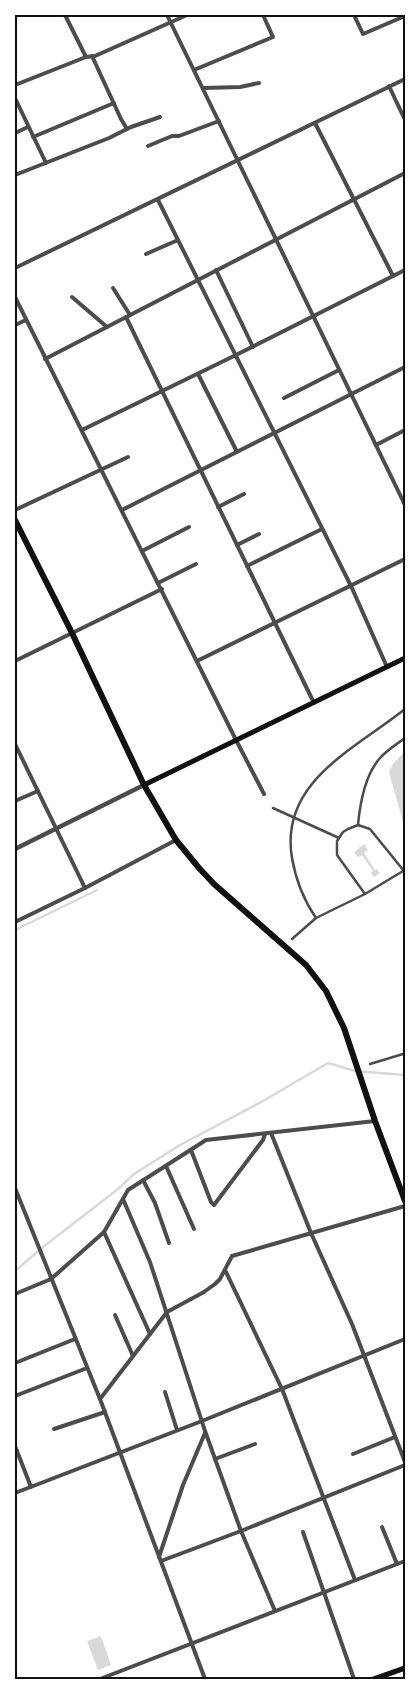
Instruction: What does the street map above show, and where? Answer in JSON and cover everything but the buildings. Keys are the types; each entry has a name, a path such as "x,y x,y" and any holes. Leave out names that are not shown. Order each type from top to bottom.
{"highway":[{"path":"15,520 72,633 144,784 176,840 198,868 214,884 306,965 326,991 344,1028 374,1122 405,1200"}],"main road":[{"path":"144,784 405,658"},
{"path":"374,1679 405,1668"}],"street":[{"path":"66,15 86,57"},
{"path":"167,15 405,505"},
{"path":"15,86 92,56 187,15"},
{"path":"194,70 273,37 263,15"},
{"path":"354,15 363,34 405,16"},
{"path":"92,56 127,129"},
{"path":"15,268 405,79"},
{"path":"203,88 240,87 259,82"},
{"path":"390,86 405,120"},
{"path":"15,98 46,163"},
{"path":"33,137 114,103"},
{"path":"15,175 160,116"},
{"path":"148,146 219,121"},
{"path":"315,123 392,276"},
{"path":"15,133 28,128"},
{"path":"45,359 405,173"},
{"path":"158,200 322,528 387,667"},
{"path":"146,254 178,240"},
{"path":"216,270 253,347"},
{"path":"82,430 253,347 405,270"},
{"path":"113,288 314,703"},
{"path":"15,297 264,794"},
{"path":"72,297 107,327"},
{"path":"15,325 26,320"},
{"path":"122,510 405,368"},
{"path":"284,398 339,370"},
{"path":"198,374 237,452"},
{"path":"376,445 405,430"},
{"path":"15,510 128,457"},
{"path":"218,506 244,494"},
{"path":"142,551 189,527"},
{"path":"247,566 322,528"},
{"path":"237,545 259,534"},
{"path":"197,661 405,559"},
{"path":"158,583 196,564"},
{"path":"15,661 162,589"},
{"path":"316,918 306,903 296,880 290,844 293,818 304,794 317,778 337,759 405,709"},
{"path":"358,825 363,796 372,770 380,758 405,738"},
{"path":"15,744 85,888"},
{"path":"15,849 144,784"},
{"path":"15,801 38,791"},
{"path":"273,808 339,838"},
{"path":"292,939 316,918 365,894 404,871 370,828 358,825 348,829 339,838 336,845 337,855 365,894"},
{"path":"15,922 176,840"},
{"path":"370,1064 403,1054"},
{"path":"15,1294 51,1279 104,1232 128,1190 206,1140 374,1122"},
{"path":"160,1559 241,1531 405,1464 352,1324 311,1233 271,1133"},
{"path":"191,1150 211,1202 214,1205 263,1140 265,1134"},
{"path":"166,1166 194,1229"},
{"path":"144,1180 155,1203 169,1243"},
{"path":"15,1188 100,1398 205,1679"},
{"path":"123,1199 150,1262 205,1432 241,1531 275,1611"},
{"path":"100,1398 167,1312 204,1292 220,1279 232,1256 405,1206"},
{"path":"104,1232 150,1334"},
{"path":"225,1270 282,1389 322,1498 355,1580"},
{"path":"115,1315 133,1356"},
{"path":"15,1363 75,1339"},
{"path":"15,1493 202,1421 405,1339"},
{"path":"15,1396 87,1368"},
{"path":"165,1392 177,1430"},
{"path":"54,1429 105,1412"},
{"path":"160,1559 183,1485 205,1432"},
{"path":"352,1454 395,1437"},
{"path":"215,1459 254,1444"},
{"path":"15,1446 31,1487"},
{"path":"382,1527 397,1564"},
{"path":"304,1532 354,1679"},
{"path":"100,1679 405,1560"}],"shaded area":[{"path":"405,751 405,829 389,772 393,764"},
{"path":"364,844 368,850 364,853 375,870 377,869 380,873 374,877 371,873 373,871 362,855 358,857 354,852"},
{"path":"101,1636 111,1665 98,1670 87,1641"}],"waterway":[{"path":"15,930 97,890"},
{"path":"15,1271 118,1189 134,1174 180,1145 263,1101 328,1063 355,1071 405,1075"}]}
